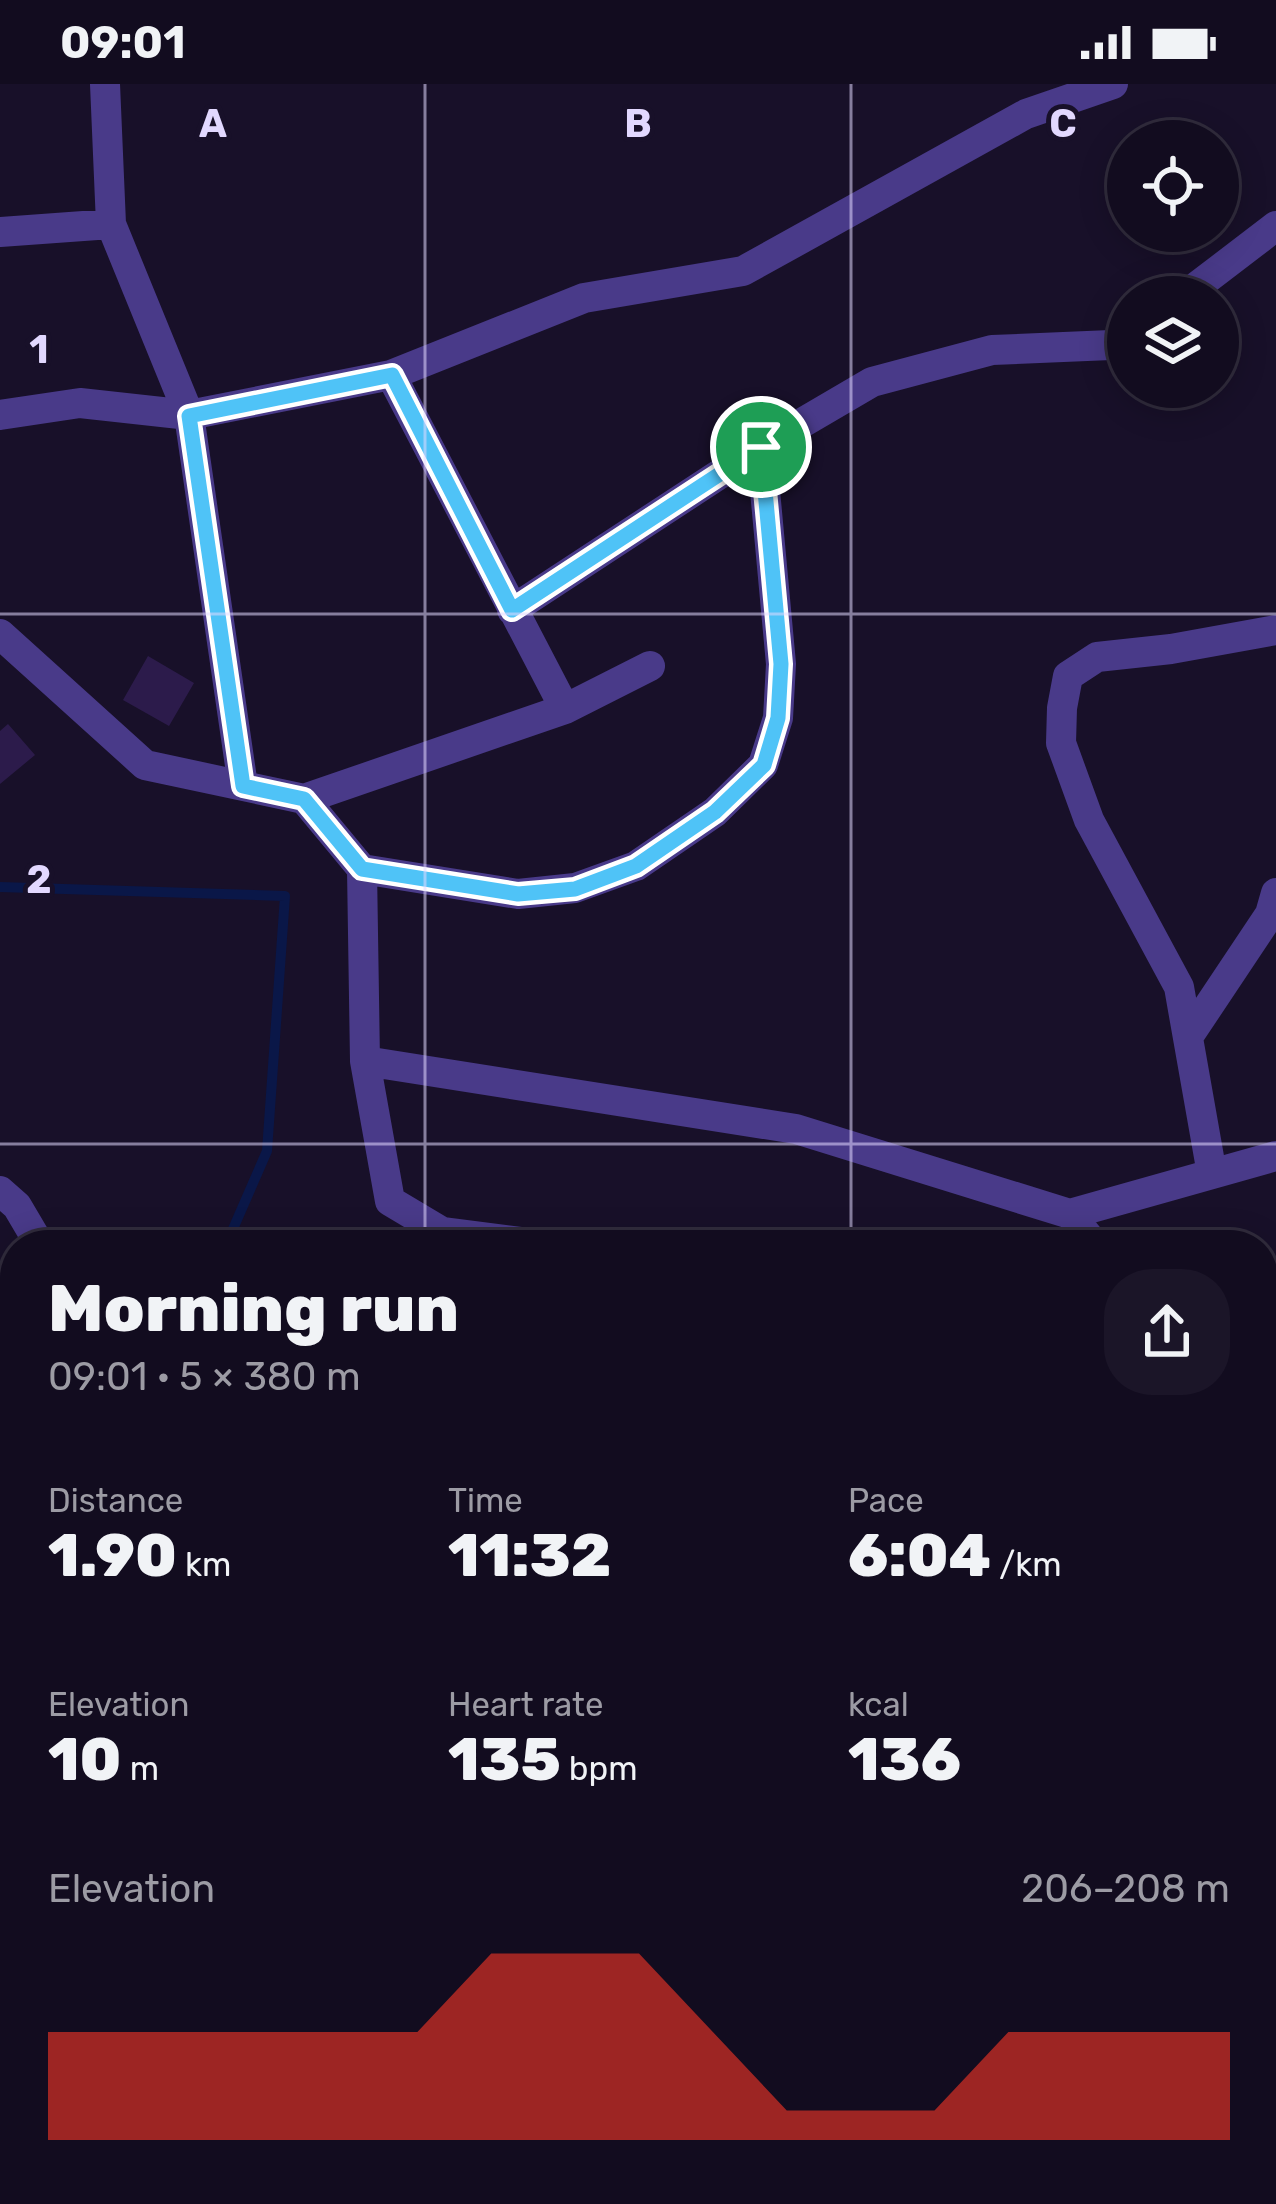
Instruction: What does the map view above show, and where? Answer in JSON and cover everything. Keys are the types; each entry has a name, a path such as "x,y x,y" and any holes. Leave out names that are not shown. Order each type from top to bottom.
{"street":[{"path":"105,84 111,224 189,416 243,786"},
{"path":"0,415 80,403 189,416 392,375 584,298 742,271 1026,114 1113,84"},
{"path":"0,232 111,224"},
{"path":"1211,276 1276,226"},
{"path":"512,610 761,447 872,382 992,350 1107,345"},
{"path":"392,375 565,709"},
{"path":"362,869 518,894 575,889 636,866 715,812 764,765 778,718 781,664 761,447"},
{"path":"1212,1174 1179,987 1089,820 1061,743 1068,676 1096,657 1276,630"},
{"path":"0,634 145,765 304,799 565,709 650,666"},
{"path":"304,799 362,869 364,1061 390,1201 439,1230"},
{"path":"1187,1037 1270,914 1276,893"},
{"path":"364,1061 796,1129 1070,1214 1276,1156"},
{"path":"0,1192 17,1206 31,1230"},
{"path":"1070,1214 1083,1230"}],"building":[{"path":"148,656 194,683 169,726 123,700"},
{"path":"8,724 35,755 0,784 0,731"}],"waterway":[{"path":"0,887 285,896 267,1151 233,1230"}],"route":[{"path":"392,375 512,610 761,447 781,664 778,718 764,765 715,812 636,866 575,889 518,894 362,869 304,799 243,786 189,416 392,375"}]}
